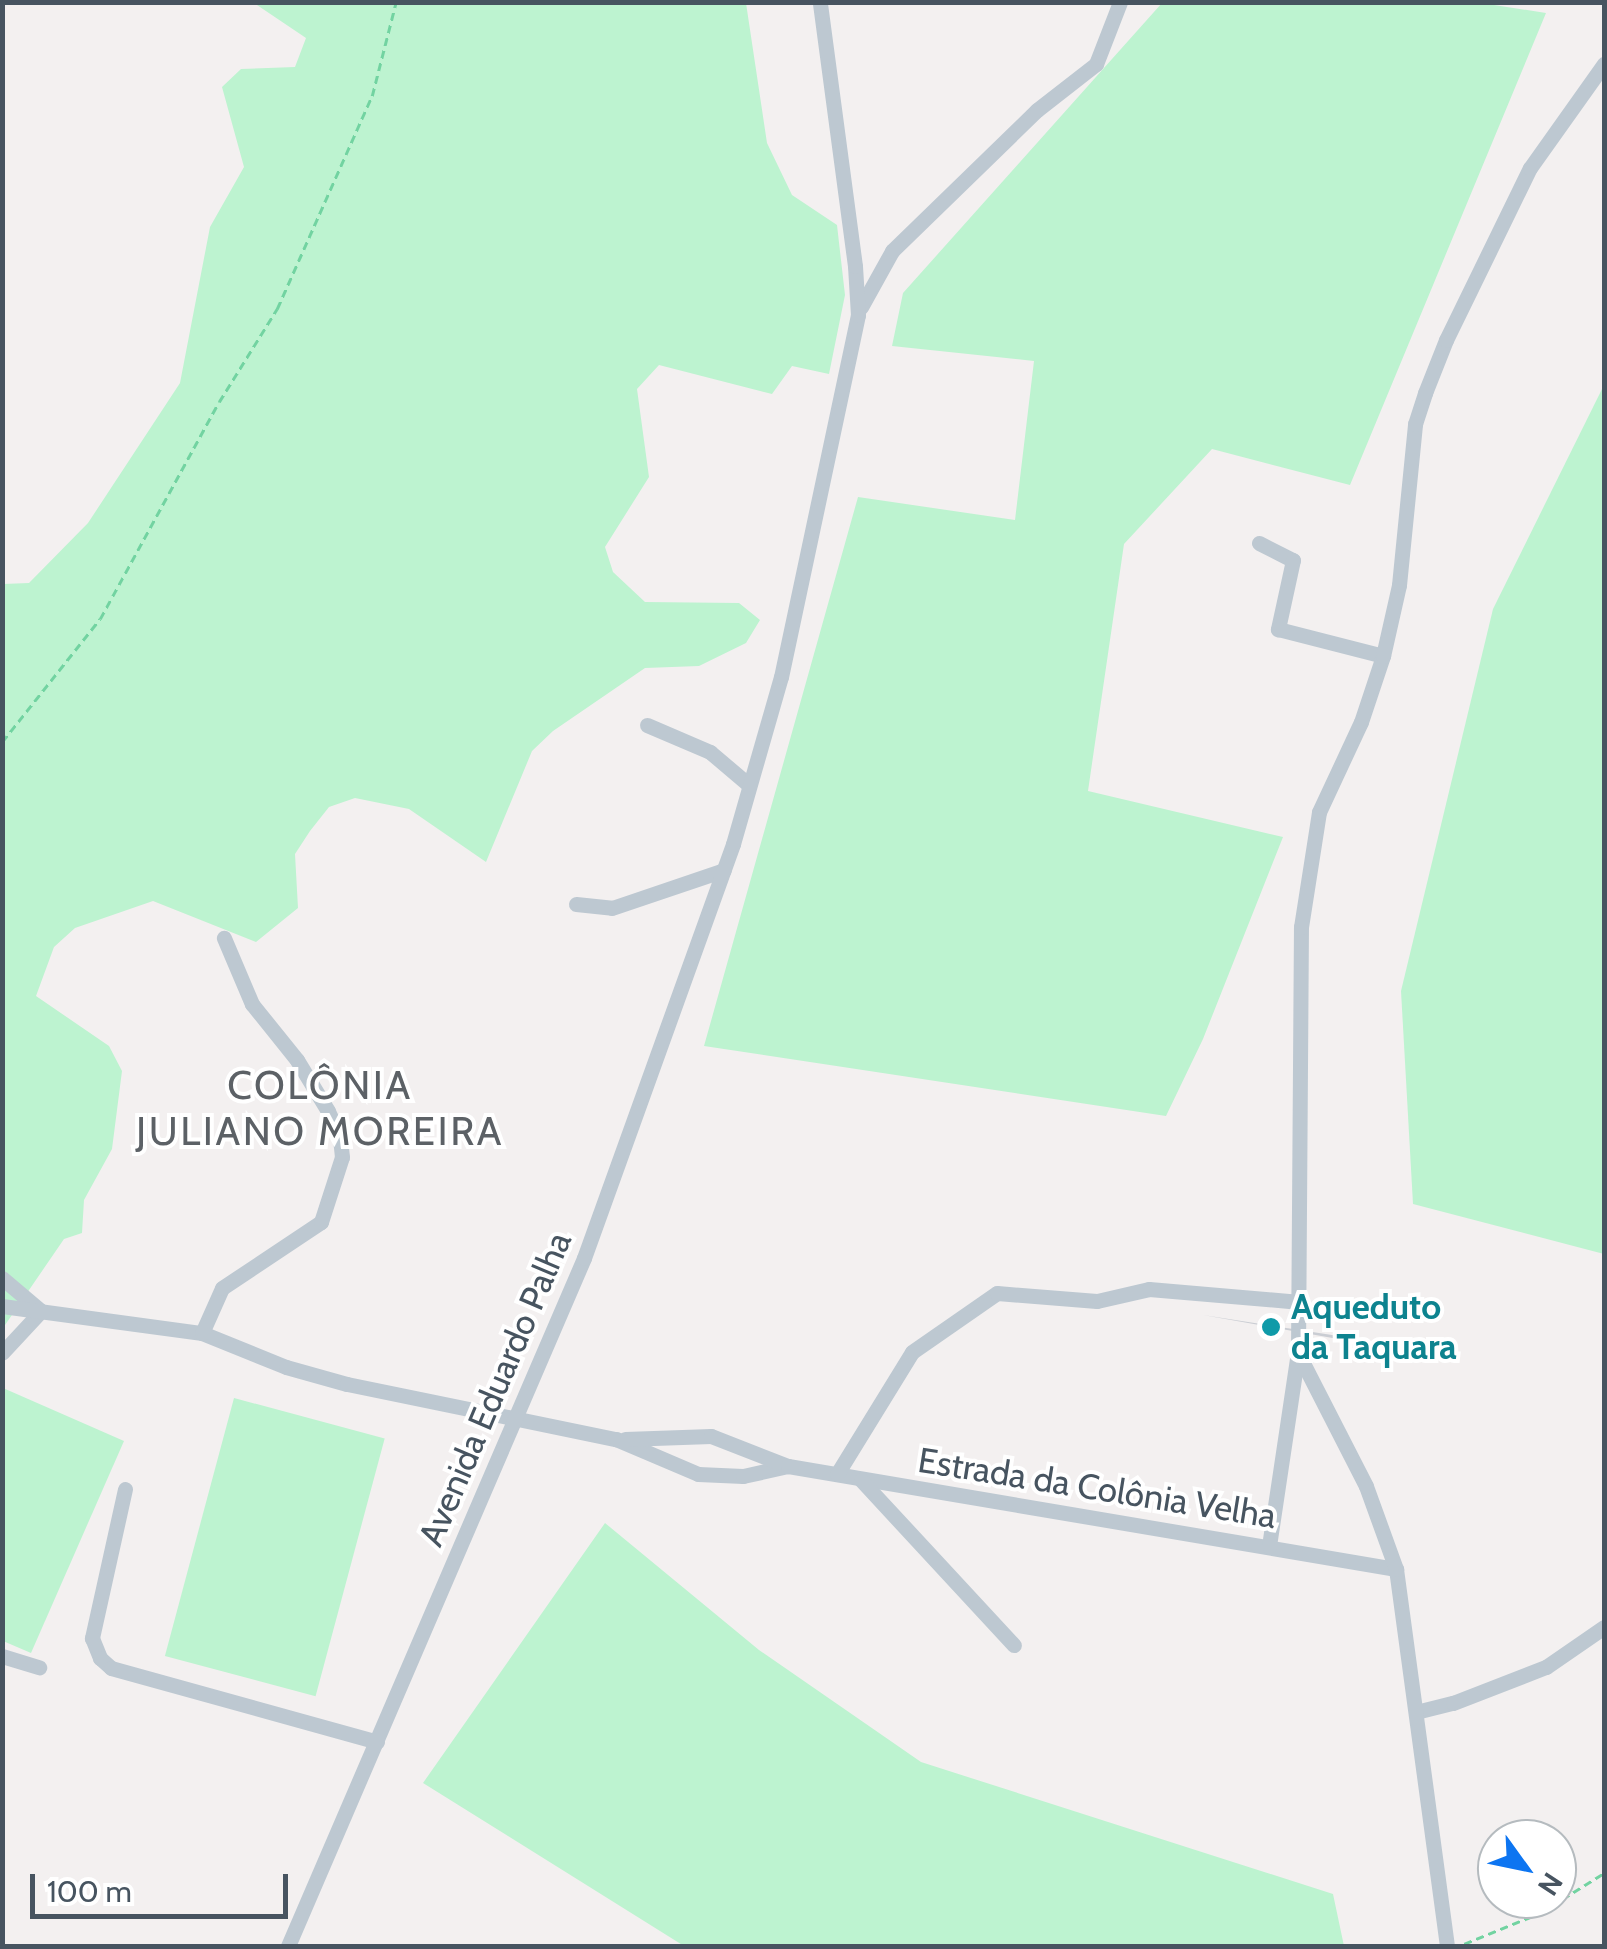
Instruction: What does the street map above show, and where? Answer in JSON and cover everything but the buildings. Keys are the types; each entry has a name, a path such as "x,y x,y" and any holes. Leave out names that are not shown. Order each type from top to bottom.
{"street":[{"path":"820,2 856,266 858,315"},
{"path":"858,315 892,252 1037,110 1096,64 1120,2"},
{"path":"1269,1546 1302,1302 1297,1100 1301,927 1319,812 1361,722 1383,656 1398,585 1415,424 1425,393 1530,168 1604,64"},
{"name":"Avenida Eduardo Palha","path":"288,1946 517,1420 645,1098 734,844 785,660 858,315"},
{"path":"1259,542 1293,560 1278,629 1383,656"},
{"path":"647,726 710,752 749,785"},
{"path":"576,904 612,908 724,870"},
{"path":"202,1333 222,1288 321,1222 342,1157 340,1137 328,1111 297,1060 252,1004 224,938"},
{"path":"2,1278 41,1311 2,1353"},
{"path":"837,1474 912,1352 997,1292 1098,1301 1149,1290 1302,1302"},
{"name":"Estrada da Colônia Velha","path":"2,1306 202,1333 286,1368 347,1384 616,1439 698,1474 744,1476 788,1466"},
{"path":"1298,1353 1371,1497 1396,1568 1447,1946"},
{"name":"Estrada da Colônia Velha","path":"616,1439 711,1436 788,1466 1396,1568"},
{"path":"861,1480 1014,1646"},
{"path":"125,1489 92,1638 100,1658 111,1668 377,1742"},
{"path":"1416,1712 1454,1703 1546,1667 1604,1627"},
{"path":"2,1656 39,1667"}],"path":[{"path":"2,742 100,620 219,402 277,309 372,96 396,2"},
{"path":"1459,1946 1540,1913 1604,1873"}],"green space":[{"path":"1475,2 1546,13 1350,485 1212,449 1124,544 1088,791 1283,837 1203,1039 1166,1116 704,1046 858,497 1015,520 1034,361 892,346 903,293 1162,3"},
{"path":"254,3 746,3 767,143 792,195 837,225 845,295 829,374 792,366 772,394 659,365 637,389 649,477 605,547 613,572 645,602 739,603 760,620 746,643 699,666 645,668 553,731 532,751 486,862 409,809 355,798 329,807 310,831 295,854 298,908 256,942 153,901 75,928 54,947 36,996 109,1046 122,1071 112,1149 84,1200 82,1233 64,1239 3,1328 3,584 29,583 88,523 180,383 210,227 244,167 222,87 241,69 295,67 306,38"},
{"path":"1604,385 1604,1254 1413,1204 1401,991 1493,609"},
{"path":"3,1388 124,1441 31,1653 3,1641"},
{"path":"234,1398 385,1438 316,1696 165,1656"},
{"path":"605,1523 759,1650 921,1762 1333,1894 1344,1946 684,1946 423,1783"}],"place":[{"name":"Aqueduto da Taquara","path":"1271,1327"}],"district":[{"name":"COLÔNIA JULIANO MOREIRA","path":"320,1108"}]}
